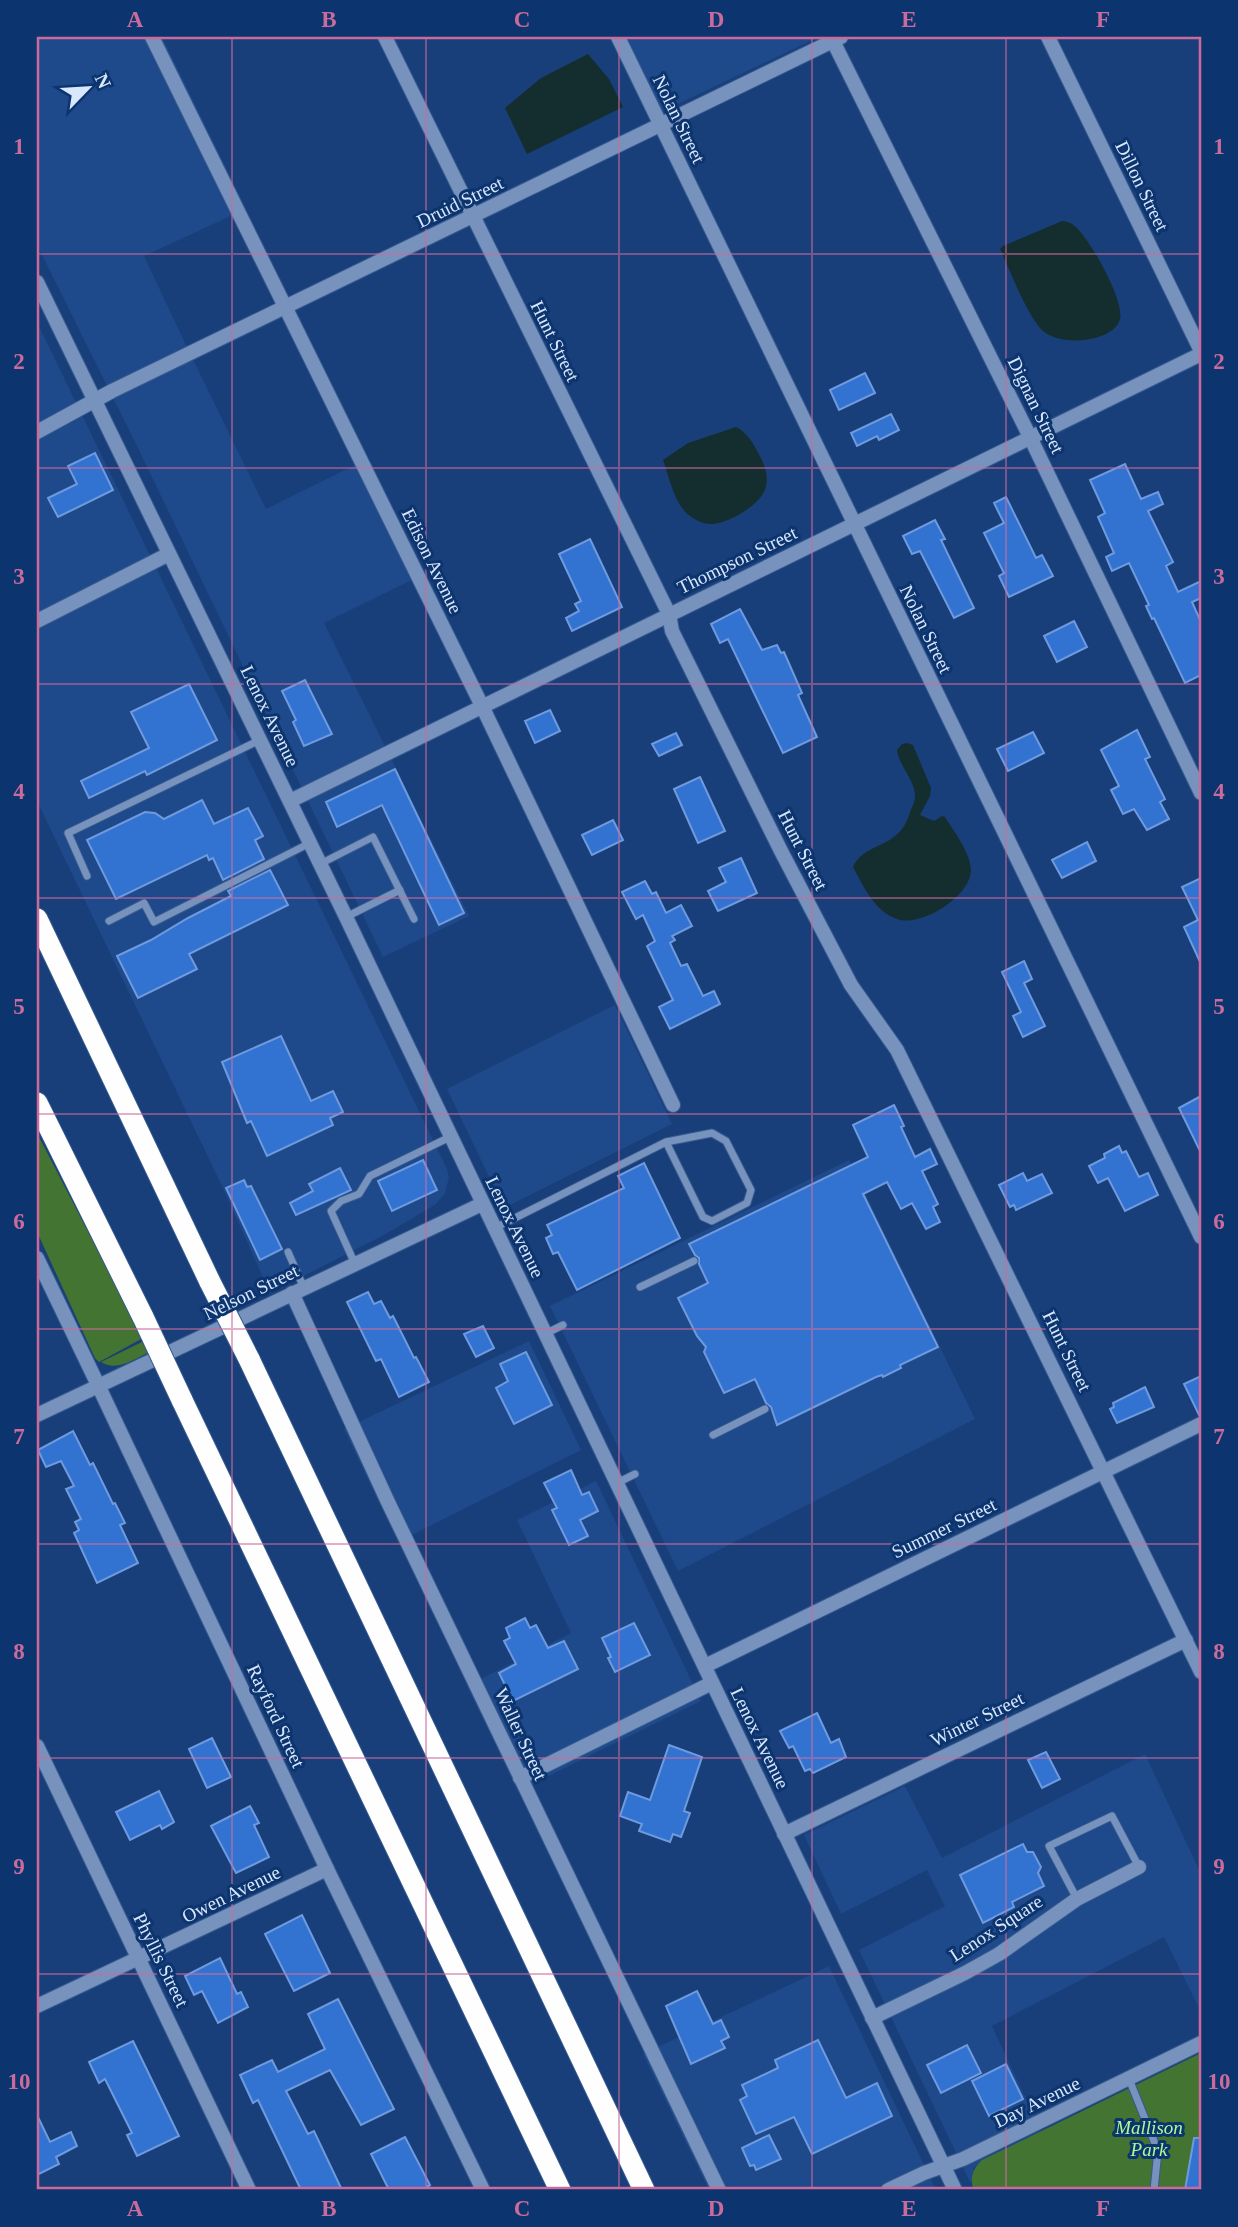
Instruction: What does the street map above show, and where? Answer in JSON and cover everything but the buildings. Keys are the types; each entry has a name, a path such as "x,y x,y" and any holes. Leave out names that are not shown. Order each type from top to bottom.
{"highway":[{"path":"37,919 644,2190"},
{"path":"37,1103 560,2190"}],"street":[{"name":"Edison Avenue","path":"152,37 482,706 673,1105"},
{"name":"Hunt Street","path":"385,37 669,614 672,631 691,664 781,851 851,985 897,1050 1201,1672"},
{"name":"Nolan Street","path":"618,37 1201,1237"},
{"name":"Dillon Street","path":"1048,37 1201,353"},
{"name":"Druid Street","path":"37,432 95,401 835,38"},
{"name":"Dignan Street","path":"835,38 1201,793"},
{"name":"Lenox Avenue","path":"37,282 346,917 955,2190"},
{"name":"Thompson Street","path":"290,801 1201,353"},
{"path":"37,621 169,554"},
{"name":"Nelson Street","path":"37,1415 482,1204"},
{"name":"Rayford Street","path":"37,1258 327,1869 483,2190"},
{"name":"Waller Street","path":"298,1290 387,1500 719,2190"},
{"name":"Summer Street","path":"705,1666 1201,1424"},
{"name":"Winter Street","path":"784,1834 1186,1640"},
{"path":"520,1778 712,1683"},
{"name":"Phyllis Street","path":"37,1746 249,2190"},
{"name":"Lenox Square","path":"872,2018 999,1954 1077,1899 1139,1867"},
{"name":"Owen Avenue","path":"37,2006 327,1869"},
{"name":"Day Avenue","path":"888,2190 963,2159 1201,2043"}],"lane":[{"path":"87,877 68,834 260,740"},
{"path":"320,864 373,837 414,919"},
{"path":"109,921 144,903 154,922 310,843"},
{"path":"346,917 400,890"},
{"path":"494,1228 666,1142 712,1133 726,1141 751,1190 747,1203 712,1221 703,1217 666,1142"},
{"path":"355,1264 331,1211 341,1201 359,1194 370,1176 450,1137"},
{"path":"288,1252 298,1290"},
{"path":"640,1287 694,1261"},
{"path":"545,1334 563,1325"},
{"path":"713,1435 765,1409"},
{"path":"616,1483 635,1474"},
{"path":"1077,1899 1049,1846 1112,1816 1139,1867"},
{"path":"1129,2078 1158,2151 1154,2190"}],"shaded area":[{"path":"37,37 162,37 246,209 144,256 266,509 367,459 424,574 324,623 469,916 383,957 37,245"},
{"path":"625,37 819,37 661,112"},
{"path":"588,54 609,79 623,107 527,154 505,108 541,78"},
{"path":"1062,221 1072,224 1087,241 1104,268 1117,298 1119,323 1110,332 1099,337 1068,340 1043,331 1025,304 1000,249"},
{"path":"37,322 449,1177 445,1193 435,1205 382,1236 270,1293 222,1186 37,801"},
{"path":"736,427 748,437 761,459 766,472 766,486 759,500 735,517 711,524 698,521 680,505 663,460 688,443"},
{"path":"907,743 913,745 931,788 920,815 934,821 945,817 965,850 971,870 963,890 943,908 919,919 907,921 889,915 876,904 853,867 866,852 891,839 905,824 915,796 897,750"},
{"path":"615,1005 672,1124 504,1208 447,1089"},
{"path":"849,1160 975,1419 678,1571 550,1306"},
{"path":"529,1341 581,1450 398,1542 344,1429"},
{"path":"596,1481 701,1701 518,1791 467,1686 571,1633 517,1520"},
{"path":"1145,1754 1201,1874 1201,2012 1164,1937 992,2026 1041,2131 982,2160 974,2168 971,2184 859,1950 945,1906 927,1870 841,1914 804,1835 905,1786 942,1858"},
{"path":"829,1966 936,2190 709,2190 643,2054"}],"green space":[{"path":"37,1133 143,1338 99,1362 37,1232"},
{"path":"144,1341 150,1352 132,1361 113,1366 101,1362"},
{"name":"Mallison Park","path":"1201,2053 1201,2190 974,2190 973,2174 982,2160"}]}
